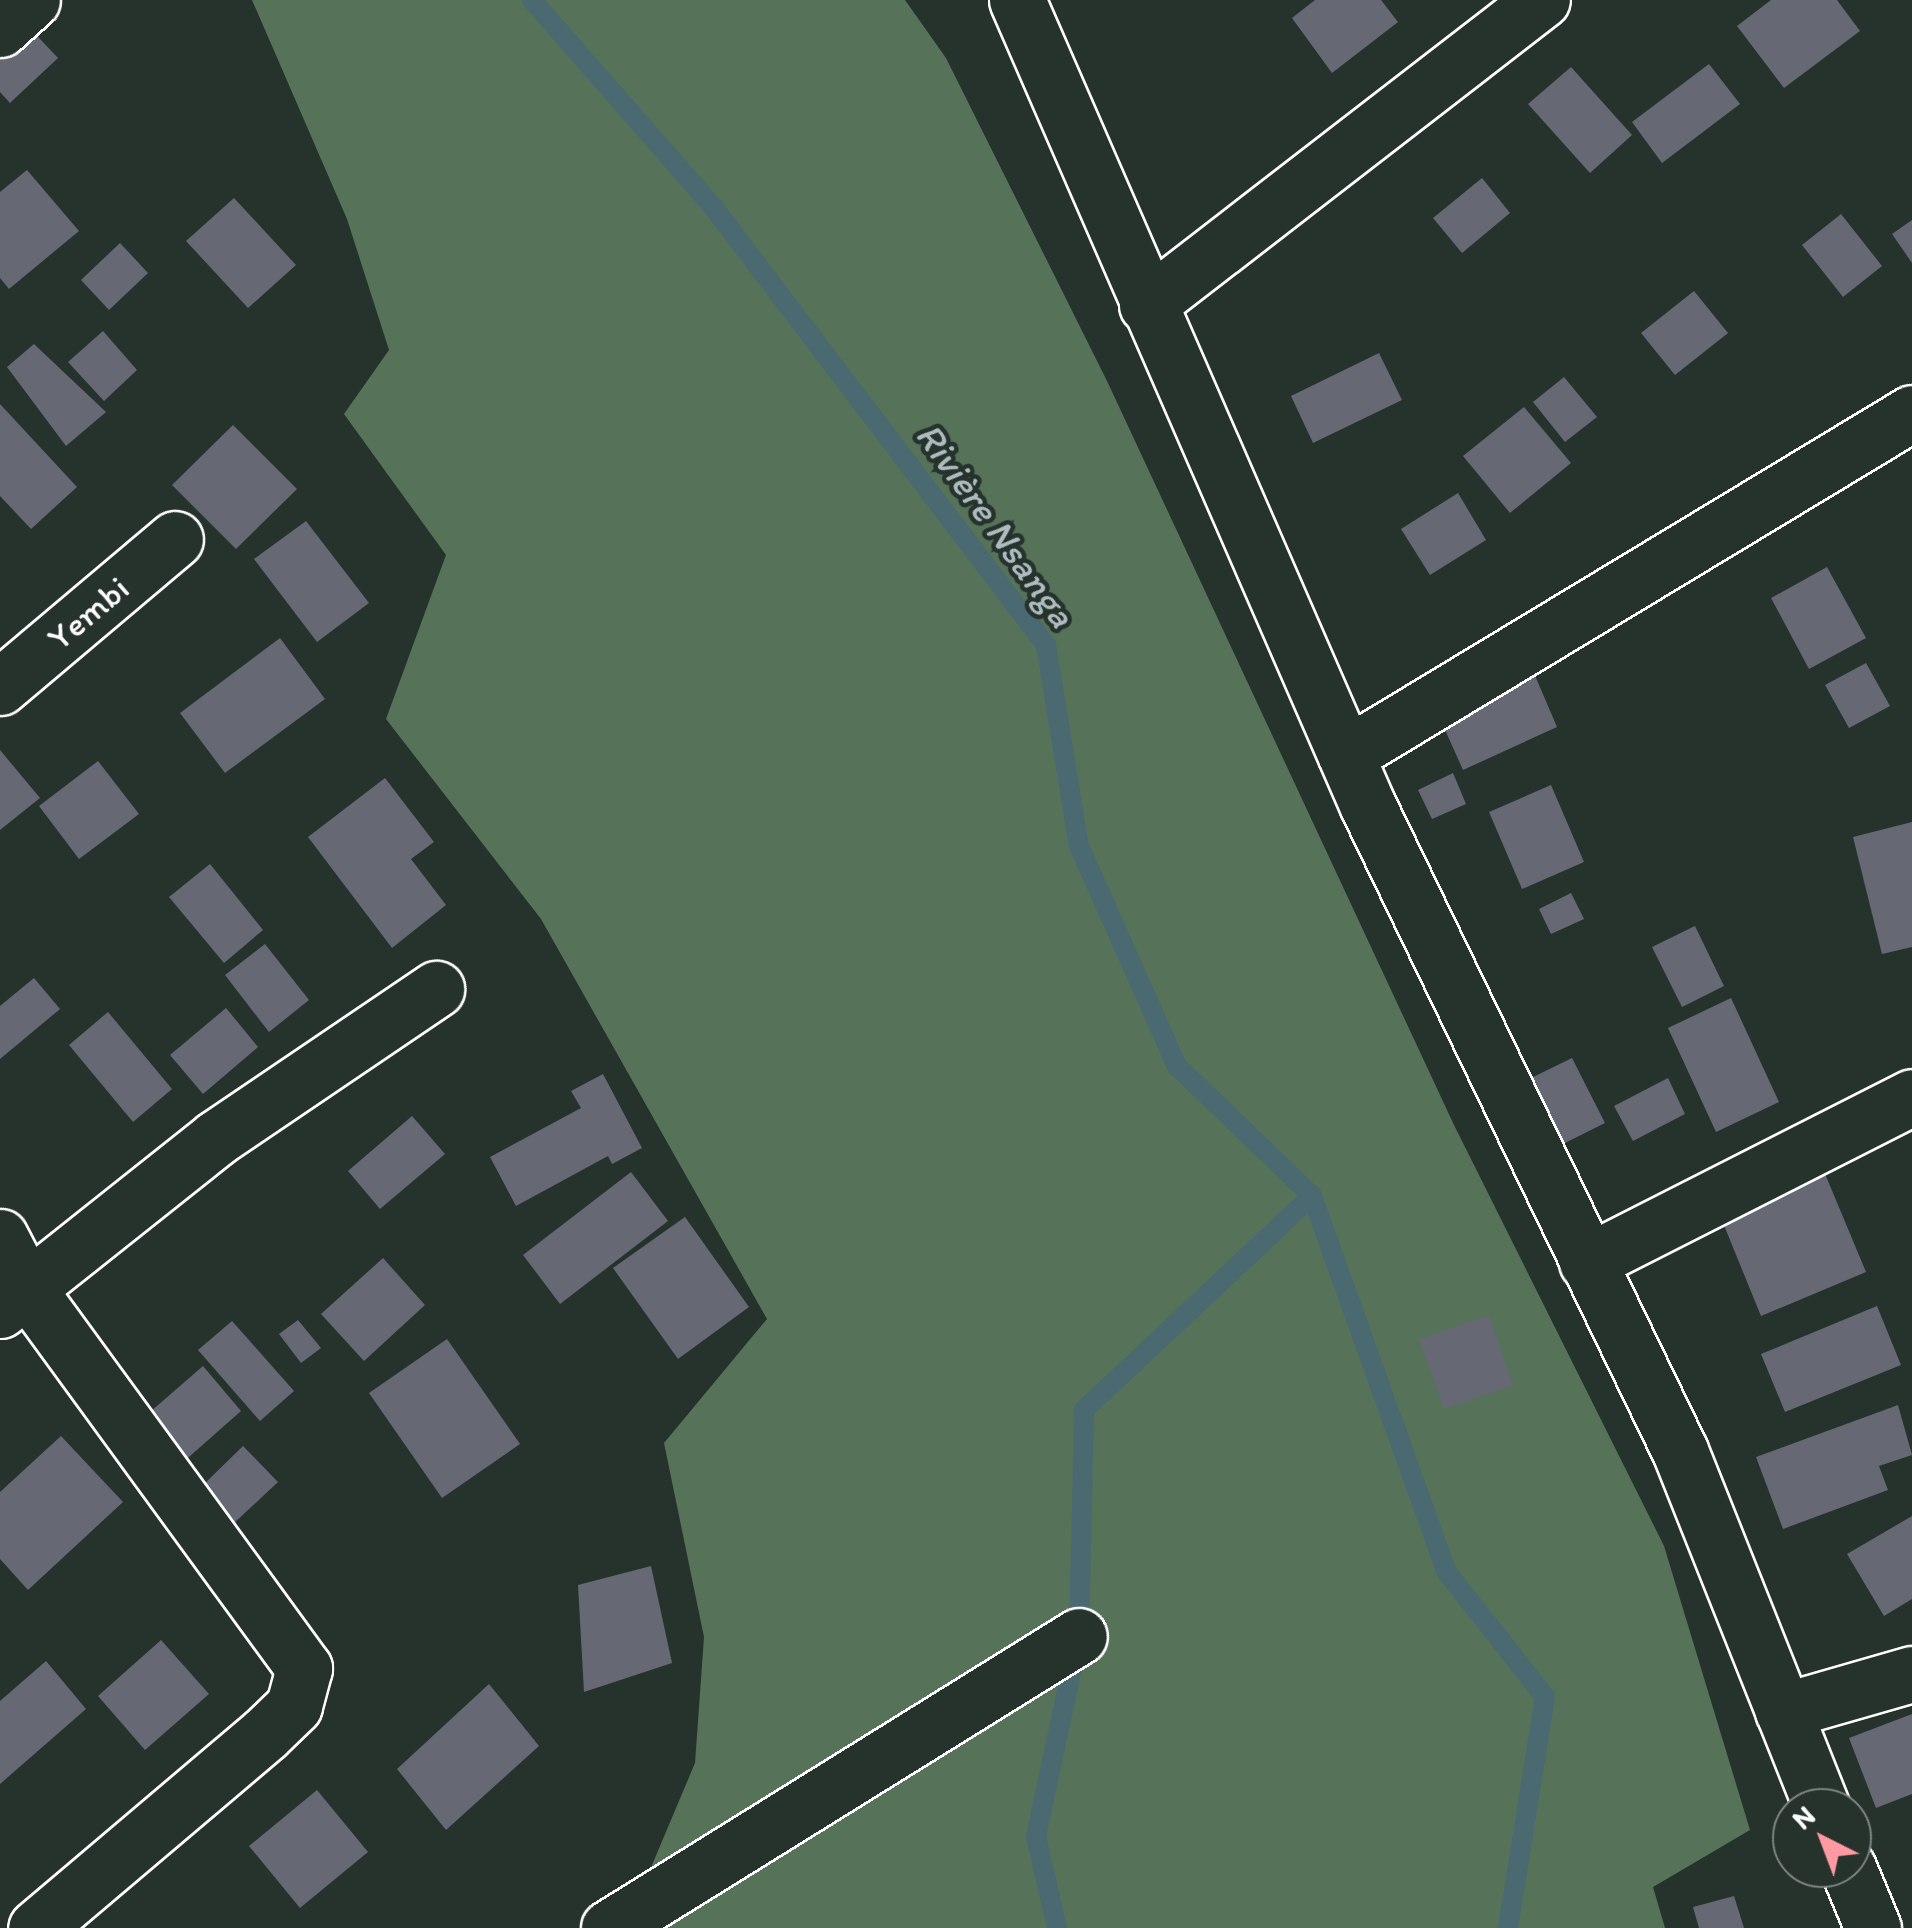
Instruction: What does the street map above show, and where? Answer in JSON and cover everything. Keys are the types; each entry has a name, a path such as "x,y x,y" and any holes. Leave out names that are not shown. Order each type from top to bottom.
{"street":[{"path":"0,29 32,0"},
{"path":"1017,0 1346,755 1680,1451 1814,1788"},
{"path":"1147,305 1542,0"},
{"path":"1346,755 1912,413"},
{"name":"Yembi","path":"0,686 176,539"},
{"path":"13,1299 216,1138 436,989"},
{"path":"1587,1262 1912,1097"},
{"path":"0,1237 13,1299 304,1668 294,1706 36,1928"},
{"path":"609,1928 1078,1636"},
{"path":"1782,1711 1912,1674"},
{"path":"1857,1888 1874,1928"}],"green space":[{"path":"252,0 905,0 946,58 1107,381 1454,1125 1664,1546 1750,1830 1653,1887 1665,1928 606,1928 636,1903 695,1763 704,1637 664,1443 767,1319 541,919 386,719 446,555 344,414 389,350 347,219"}],"building":[{"path":"1315,0 1381,0 1398,22 1332,73 1292,18"},
{"path":"1771,0 1837,0 1860,31 1784,88 1737,26"},
{"path":"23,21 58,58 10,103 0,92 0,42"},
{"path":"1709,64 1740,104 1662,163 1632,122"},
{"path":"1571,67 1632,135 1590,173 1528,104"},
{"path":"27,170 79,231 9,289 0,278 0,192"},
{"path":"1482,178 1510,213 1462,253 1433,218"},
{"path":"234,198 296,265 248,308 186,241"},
{"path":"1841,214 1882,266 1843,297 1802,245"},
{"path":"1912,220 1912,263 1892,234"},
{"path":"120,243 148,273 109,310 81,280"},
{"path":"1694,291 1728,333 1675,375 1641,333"},
{"path":"103,331 137,370 104,401 68,362"},
{"path":"34,344 106,412 66,446 7,367"},
{"path":"1379,353 1402,400 1313,443 1291,396"},
{"path":"1564,377 1597,417 1565,442 1533,402"},
{"path":"0,404 77,487 31,529 0,496"},
{"path":"1524,407 1571,463 1510,513 1463,456"},
{"path":"233,425 297,489 236,549 172,485"},
{"path":"1458,493 1486,540 1430,575 1401,529"},
{"path":"306,521 369,603 317,642 254,559"},
{"path":"1827,567 1866,638 1809,669 1771,598"},
{"path":"280,638 325,699 225,773 180,713"},
{"path":"1866,663 1890,706 1849,728 1825,685"},
{"path":"1533,671 1557,727 1463,770 1438,714"},
{"path":"0,750 40,798 0,830"},
{"path":"98,761 139,814 79,859 39,806"},
{"path":"1453,773 1466,804 1432,819 1418,790"},
{"path":"385,778 434,842 411,859 446,905 392,948 308,837"},
{"path":"1551,785 1584,862 1522,889 1489,812"},
{"path":"1912,822 1912,947 1882,954 1853,837"},
{"path":"210,864 263,930 224,963 169,897"},
{"path":"1571,893 1584,919 1551,934 1539,909"},
{"path":"1695,926 1724,986 1682,1007 1652,947"},
{"path":"265,944 309,1000 269,1032 225,975"},
{"path":"34,978 60,1009 0,1059 0,1006"},
{"path":"1731,998 1779,1102 1716,1132 1668,1028"},
{"path":"226,1008 258,1047 203,1094 170,1055"},
{"path":"108,1012 172,1089 133,1122 69,1045"},
{"path":"1572,1058 1605,1123 1563,1144 1529,1079"},
{"path":"603,1074 642,1148 612,1164 608,1156 516,1206 490,1157 581,1108 571,1091"},
{"path":"1668,1078 1685,1114 1633,1141 1614,1106"},
{"path":"412,1116 445,1154 380,1209 348,1171"},
{"path":"1823,1169 1866,1272 1761,1316 1719,1213"},
{"path":"631,1172 668,1221 560,1304 523,1255"},
{"path":"685,1217 749,1307 678,1359 613,1268"},
{"path":"383,1258 425,1305 364,1361 321,1314"},
{"path":"1877,1306 1901,1365 1785,1412 1761,1354"},
{"path":"1489,1315 1513,1385 1444,1409 1419,1339"},
{"path":"298,1320 321,1348 301,1363 279,1334"},
{"path":"232,1321 294,1391 260,1421 198,1350"},
{"path":"447,1339 520,1444 442,1498 369,1393"},
{"path":"203,1366 241,1411 181,1464 142,1419"},
{"path":"1898,1405 1912,1455 1879,1466 1888,1490 1783,1529 1756,1457"},
{"path":"61,1436 123,1502 28,1590 0,1559 0,1492"},
{"path":"243,1446 278,1482 233,1524 199,1489"},
{"path":"1912,1516 1912,1599 1884,1616 1847,1554"},
{"path":"651,1566 672,1663 584,1692 578,1585"},
{"path":"161,1640 209,1694 145,1750 98,1696"},
{"path":"46,1661 86,1709 0,1784 0,1701"},
{"path":"489,1684 539,1746 446,1830 397,1769"},
{"path":"1912,1714 1912,1794 1876,1808 1872,1788 1868,1788 1849,1738"},
{"path":"317,1790 368,1852 300,1908 249,1846"},
{"path":"1734,1896 1744,1928 1699,1928 1693,1907"}],"waterway":[{"name":"Rivière Nsanga","path":"532,0 714,208 1046,645 1079,846 1177,1066 1312,1196 1446,1571 1545,1697 1508,1928"},
{"path":"1057,1928 1036,1836 1079,1636 1084,1410 1312,1196"}]}
